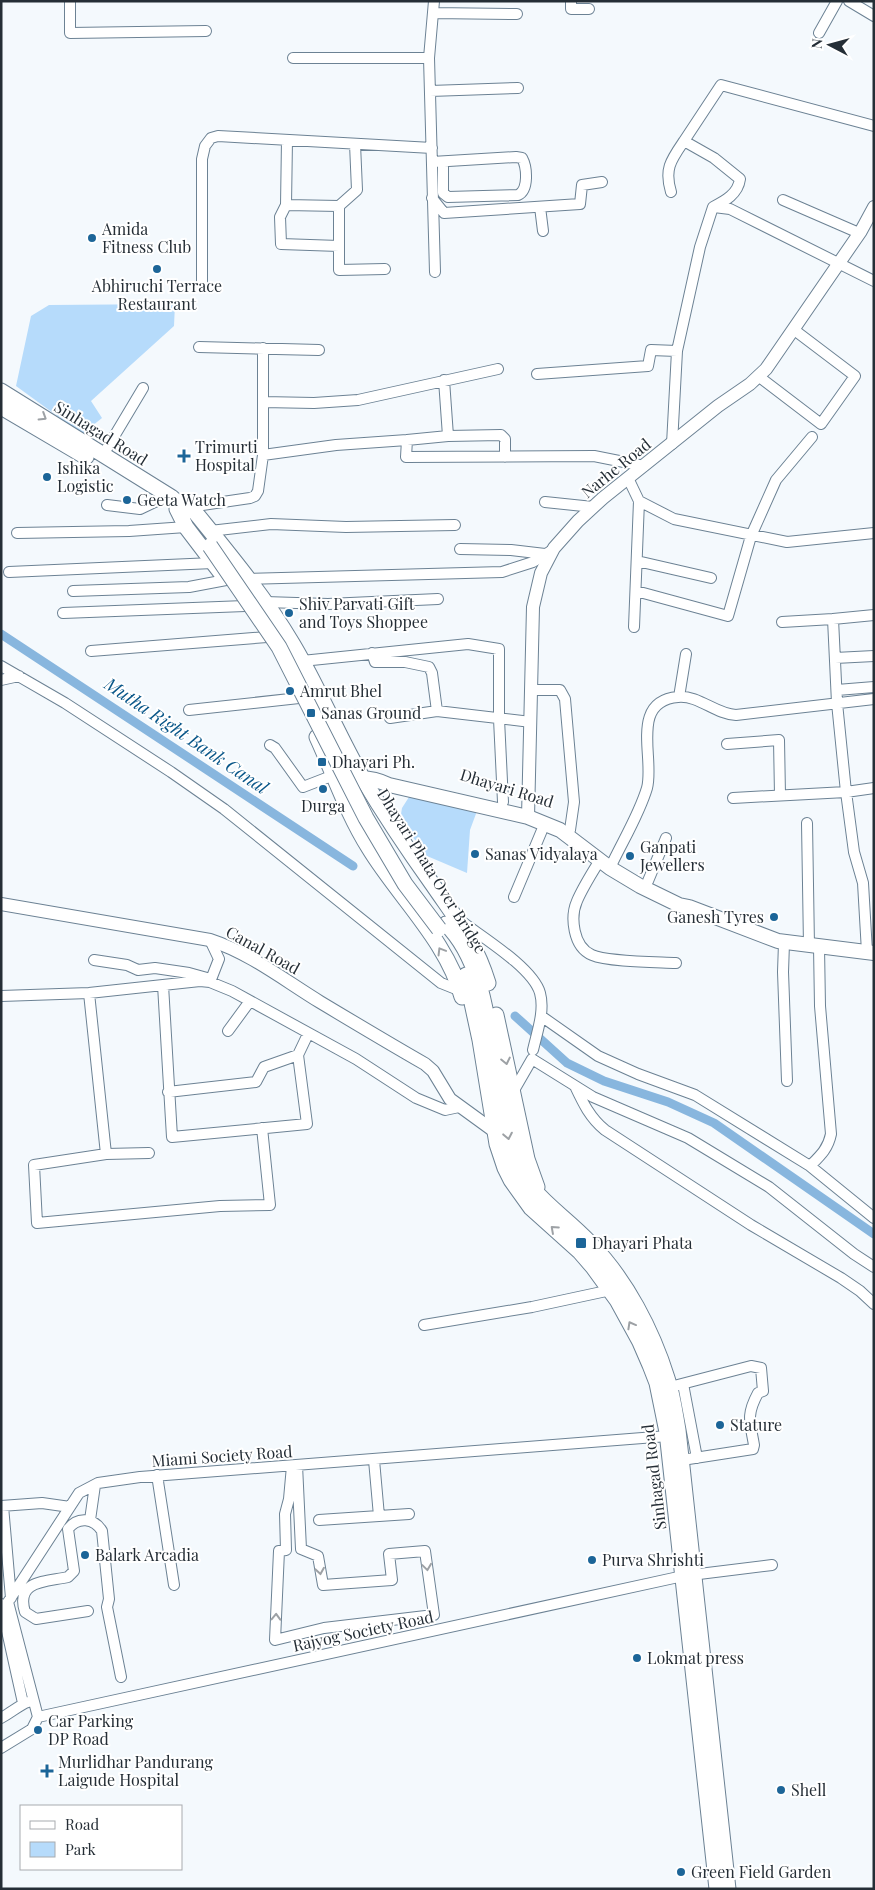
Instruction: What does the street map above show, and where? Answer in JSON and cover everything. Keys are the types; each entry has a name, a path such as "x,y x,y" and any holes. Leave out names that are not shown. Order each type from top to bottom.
{"main road":[{"name":"Sinhagad Road","path":"1,391 182,507"},
{"name":"Sinhagad Road","path":"2,409 159,500 182,507"},
{"path":"182,507 186,526 267,637 286,669 368,848 442,951 461,991 481,1096 492,1113"},
{"name":"Dhayari Phata Over Bridge","path":"182,507 212,540 279,647 366,818 405,884 447,923 470,961 482,996 510,1150 520,1172 547,1205"},
{"path":"212,540 249,579 265,602 302,661 362,777 433,885 447,923 483,964 494,1003 527,1158 536,1184 547,1205"},
{"name":"Dhayari Road","path":"335,778 362,777 389,785 528,814 557,822 570,830 608,863 682,898 689,907"},
{"name":"Dhayari Road","path":"380,781 388,778 419,782 503,802 560,830 608,863 679,905 689,907 784,943 870,953"},
{"name":"Dhayari Phata Over Bridge","path":"447,923 452,946 468,980 492,1113"},
{"name":"Sinhagad Road","path":"492,1113 494,1131 505,1168 527,1203 580,1252 610,1290 640,1342 650,1365 663,1406 689,1575 704,1715 728,1889"},
{"name":"Sinhagad Road","path":"547,1205 589,1242 613,1270 637,1309 676,1386 689,1575"},
{"name":"Sinhagad Road","path":"704,1715 716,1889"}],"street":[{"path":"70,1 70,33 206,31"},
{"path":"434,1 430,91 435,272"},
{"path":"571,1 571,9 589,9"},
{"path":"819,33 837,1"},
{"path":"849,1 874,16"},
{"path":"433,13 517,14"},
{"path":"293,58 430,58"},
{"path":"671,192 667,179 674,154 721,85 874,126"},
{"path":"430,91 518,88"},
{"path":"202,284 202,159 205,146 211,138 218,136 432,148"},
{"path":"287,140 286,205 280,217 281,244 339,246"},
{"path":"672,444 677,351 693,275 713,207 730,198 740,182 740,178 714,158 684,141"},
{"path":"286,205 339,206 356,190 355,144"},
{"path":"432,162 516,156 522,158 524,162 524,188 522,193 518,195 448,197 443,193 443,162"},
{"path":"432,198 444,213 580,204 582,185 602,182"},
{"path":"783,200 859,233"},
{"path":"339,206 338,270 385,269"},
{"path":"540,207 543,231"},
{"path":"713,207 730,209 874,281"},
{"name":"Narhe Road","path":"528,814 533,607 541,573 550,551 593,507 766,368 859,233 874,207"},
{"path":"758,376 821,424 855,376 793,329"},
{"path":"199,347 319,350"},
{"path":"182,507 250,498 255,496 258,491 263,455 263,348"},
{"path":"537,374 648,366 651,350 677,351"},
{"path":"263,402 314,403 358,400 498,369"},
{"path":"444,380 448,436"},
{"path":"102,455 143,388"},
{"path":"263,455 336,445 448,436 501,435 505,439 505,457"},
{"path":"636,591 728,616 751,536 776,480 812,437"},
{"path":"407,440 406,458 594,456 644,466"},
{"path":"628,478 639,501 634,627"},
{"path":"107,505 140,509 159,500"},
{"path":"639,501 674,519 786,542 874,533"},
{"path":"545,502 593,507"},
{"path":"212,540 271,524 346,527 455,525"},
{"path":"17,533 129,531 186,526"},
{"path":"460,550 550,551"},
{"path":"249,579 502,572 533,562 550,551"},
{"path":"637,562 711,578"},
{"path":"8,572 213,563"},
{"path":"73,591 189,587 226,580"},
{"path":"265,602 328,604 438,599"},
{"path":"64,613 245,606"},
{"path":"782,622 874,615"},
{"path":"833,619 837,703 846,792 854,852 863,883 870,953"},
{"path":"90,651 267,637"},
{"path":"286,669 302,661 372,653 468,644 499,649 499,719 503,802"},
{"path":"372,653 375,662 405,662 430,667 437,712"},
{"path":"679,697 686,654"},
{"path":"835,658 874,656"},
{"path":"1,666 65,703 172,772 224,809 441,983 461,991"},
{"path":"1,680 19,676"},
{"path":"837,690 874,687"},
{"path":"531,690 560,690 565,699 574,802 570,830"},
{"path":"676,963 592,956 585,951 576,936 573,926 576,902 608,863 648,785 646,737 648,724 660,702 679,697 694,699 728,715 874,699"},
{"path":"189,710 299,698"},
{"path":"390,718 437,712 531,722"},
{"path":"727,744 779,740 780,795"},
{"path":"270,746 275,748 303,788 335,778"},
{"path":"733,798 846,792 874,788"},
{"path":"514,897 545,823"},
{"path":"807,823 814,946 831,1134 825,1151 810,1166"},
{"path":"648,881 666,838"},
{"name":"Canal Road","path":"1,904 210,940 223,944 245,955 425,1064 433,1071 450,1099 494,1131"},
{"path":"447,923 526,970 536,983 540,993 541,1016 532,1054 513,1092"},
{"path":"210,940 219,958 210,982"},
{"path":"784,943 783,972 788,1081"},
{"path":"94,960 127,965 138,970 155,968 190,974 207,978 210,982"},
{"path":"1,996 89,993 200,981 210,982 232,991 356,1060 416,1098 445,1110 464,1110"},
{"path":"163,985 172,1137 307,1124 298,1054 308,1034"},
{"path":"89,993 106,1154"},
{"path":"228,1031 250,1001"},
{"path":"541,1016 598,1056 638,1074 695,1095 810,1166 874,1218"},
{"path":"168,1092 256,1082 264,1068 298,1054"},
{"path":"532,1054 592,1097 688,1138 769,1187 854,1254 874,1266"},
{"path":"575,1086 589,1114 605,1130 751,1225 842,1278 874,1304"},
{"path":"148,1153 106,1154 34,1165 38,1224 220,1206 270,1205 262,1128"},
{"path":"424,1325 581,1298 610,1290"},
{"path":"682,1460 697,1458 753,1449 749,1414 751,1407 755,1404 758,1393 762,1391 761,1368 752,1366 676,1386 697,1458"},
{"name":"Miami Society Road","path":"6,1601 79,1493 95,1485 140,1476 374,1460 668,1436"},
{"path":"374,1460 379,1516"},
{"path":"295,1465 301,1549 318,1556 323,1585 392,1580 389,1554 425,1551 434,1615 324,1628 275,1640 278,1551 286,1550 285,1512 295,1465"},
{"path":"157,1475 174,1585"},
{"path":"90,1520 95,1485"},
{"path":"23,1703 16,1648 6,1601 2,1506 42,1503 70,1507"},
{"path":"285,1512 299,1510"},
{"path":"319,1520 410,1514"},
{"path":"88,1611 36,1619 25,1612 23,1597 25,1591 32,1584 68,1577 72,1574 74,1571 68,1529 70,1525 90,1520 98,1524 102,1531 109,1599 107,1607 121,1677"},
{"name":"Rajyog Society Road","path":"38,1717 689,1575 772,1565"},
{"path":"1,1748 32,1728 38,1717 16,1648"},
{"path":"1,1718 18,1709 23,1703 34,1701"}],"green space":[{"path":"175,304 174,326 91,401 102,418 82,434 16,386 31,316 49,305"},
{"path":"409,797 477,811 470,830 467,873 427,856 400,820 402,808"}],"waterway":[{"name":"Mutha Right Bank Canal","path":"1,634 353,866"},
{"name":"Mutha Right Bank Canal","path":"515,1016 567,1063 604,1081 668,1102 714,1123 874,1234"}],"place":[{"name":"Amida Fitness Club","path":"92,238"},
{"name":"Abhiruchi Terrace Restaurant","path":"157,269"},
{"name":"Trimurti Hospital","path":"184,456"},
{"name":"Ishika Logistic","path":"47,477"},
{"name":"Geeta Watch","path":"127,500"},
{"name":"Shiv Parvati Gift and Toys Shoppee","path":"289,613"},
{"name":"Amrut Bhel","path":"290,691"},
{"name":"Sanas Ground","path":"311,713"},
{"name":"Dhayari Ph.","path":"322,762"},
{"name":"Durga","path":"323,789"},
{"name":"Sanas Vidyalaya","path":"475,854"},
{"name":"Ganpati Jewellers","path":"630,856"},
{"name":"Ganesh Tyres","path":"774,917"},
{"name":"Dhayari Phata","path":"581,1243"},
{"name":"Stature","path":"720,1425"},
{"name":"Balark Arcadia","path":"85,1555"},
{"name":"Purva Shrishti","path":"592,1560"},
{"name":"Lokmat press","path":"637,1658"},
{"name":"Car Parking DP Road","path":"38,1730"},
{"name":"Murlidhar Pandurang Laigude Hospital","path":"47,1771"},
{"name":"Shell","path":"781,1790"},
{"name":"Green Field Garden","path":"681,1872"}]}
